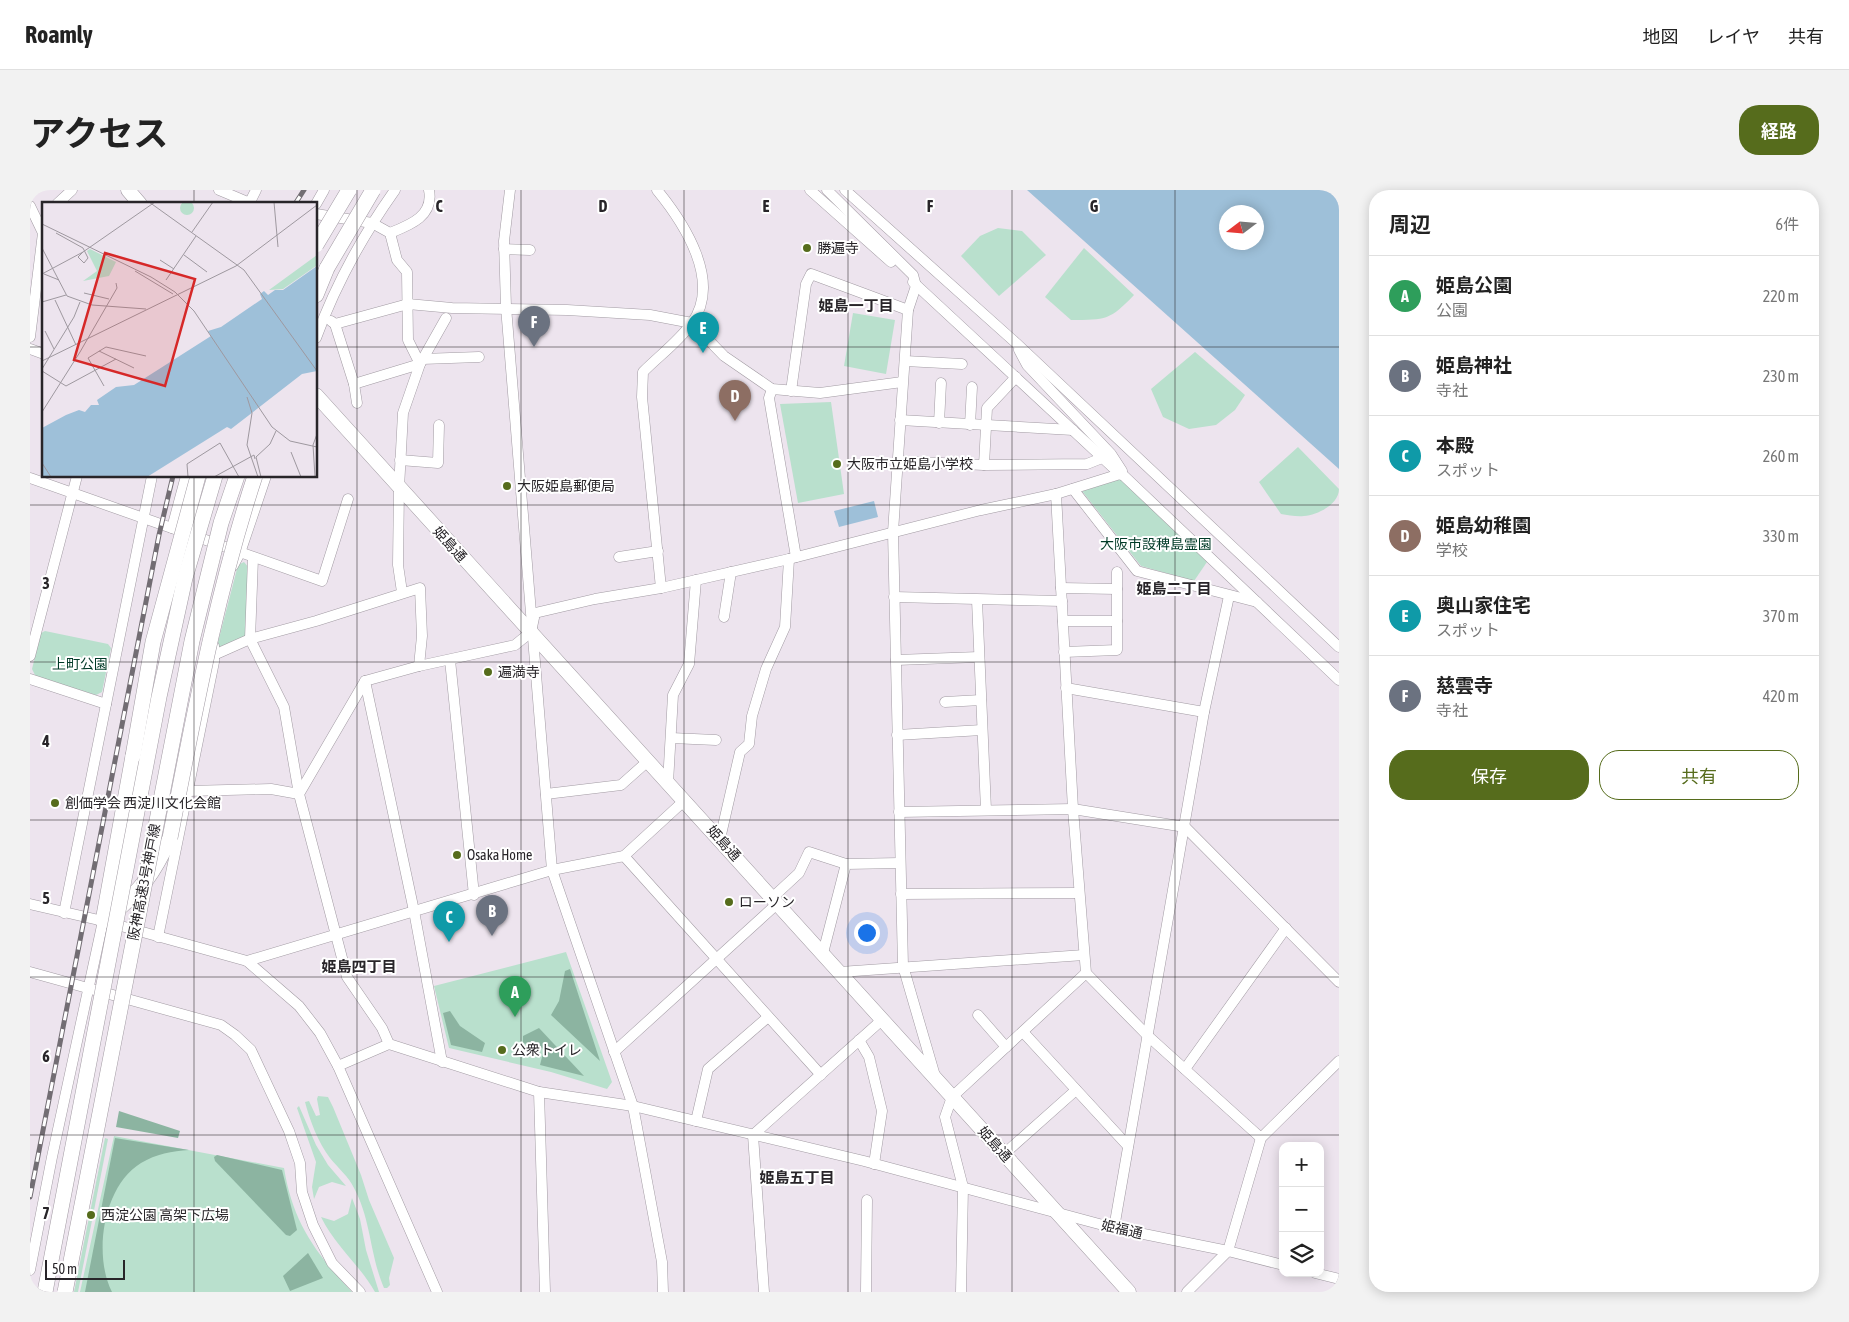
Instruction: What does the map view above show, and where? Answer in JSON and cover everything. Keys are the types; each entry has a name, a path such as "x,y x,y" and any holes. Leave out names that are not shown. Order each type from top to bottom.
{"highway":[{"path":"318,230 343,190"},
{"path":"318,242 349,190"},
{"path":"318,285 373,190"},
{"path":"318,290 327,268"},
{"path":"102,925 153,642 168,579 197,478"},
{"name":"阪神高速3号神戸線","path":"45,1292 159,697 185,578 214,478"},
{"name":"阪神高速3号神戸線","path":"66,1292 192,641 221,523 236,478"},
{"path":"102,925 134,896 158,865 170,838 215,620 229,562 254,478"}],"main road":[{"path":"128,190 138,202"},
{"name":"姫島通","path":"318,397 776,900 1129,1292"}],"street":[{"path":"59,202 72,190"},
{"path":"219,190 246,202"},
{"path":"251,202 256,190"},
{"path":"317,202 324,190"},
{"path":"318,333 324,317 372,224 395,190"},
{"path":"390,233 416,222 422,216 431,199 429,190"},
{"path":"510,190 504,249 506,308 531,632 552,870 633,1106 662,1262 662,1292"},
{"path":"657,190 693,245 701,265 704,285 701,306 692,323 643,372 642,397 661,588"},
{"path":"810,190 1016,377 1102,458 1131,482 1339,680"},
{"path":"827,190 912,275 916,286 908,310 894,532 900,863 903,966 935,1076"},
{"path":"845,190 1016,343 1339,647"},
{"path":"30,206 37,214 42,233 30,337"},
{"path":"318,214 372,224 390,233 397,260 407,272 408,340 421,362"},
{"path":"504,249 530,250"},
{"path":"791,391 806,284 811,274 908,310"},
{"path":"335,324 408,304 452,308 506,308 650,315 692,323 724,356 772,389 820,393 902,382"},
{"path":"324,317 335,324 354,384 357,403"},
{"path":"402,592 398,565 400,460 404,412 421,362 446,318"},
{"path":"1016,343 1027,365 1111,454 1122,470 1120,474"},
{"path":"30,349 42,353"},
{"path":"354,384 421,362 479,357"},
{"path":"905,361 962,364"},
{"path":"984,465 987,408 1016,377"},
{"path":"939,423 941,383"},
{"path":"970,425 972,388"},
{"path":"720,839 740,752 750,744 752,716 766,669 785,627 793,558 769,398 772,389"},
{"path":"900,420 1072,430"},
{"path":"400,460 438,463 439,425"},
{"path":"898,461 984,465 1086,464 1102,458"},
{"path":"300,794 365,680 515,645 531,632 535,614 595,599 661,588 793,558 981,510 1056,494 1120,474"},
{"path":"30,478 322,582 348,499"},
{"path":"30,656 59,552 76,478"},
{"path":"64,913 152,478"},
{"path":"172,528 185,478"},
{"path":"158,937 234,561 240,553 265,478"},
{"path":"1073,489 1137,571 1258,602"},
{"path":"1056,494 1073,809 1086,972 1148,1036 1261,1138"},
{"path":"619,557 658,551"},
{"path":"253,558 250,639 284,707 300,794 347,977 382,1028 389,1044 338,1066"},
{"path":"724,617 731,572"},
{"path":"1064,652 1118,650 1117,572"},
{"path":"668,782 673,695 689,664 696,580"},
{"path":"214,655 250,639 316,621 402,592 420,588 422,636 419,666"},
{"path":"1061,588 1117,589"},
{"path":"1114,1228 1204,712 1229,596"},
{"path":"894,597 1062,601"},
{"path":"977,600 986,810"},
{"path":"1063,621 1117,621"},
{"path":"896,660 979,656"},
{"path":"450,660 474,895"},
{"path":"30,680 106,704"},
{"path":"365,680 414,911 442,1062"},
{"path":"1066,688 1204,712"},
{"path":"945,702 981,700"},
{"path":"897,735 982,730"},
{"path":"670,738 716,740"},
{"path":"546,794 621,785 648,761"},
{"path":"188,791 271,789 300,794"},
{"path":"248,961 474,895 552,870 624,856 684,800"},
{"path":"899,812 1073,809 1185,827 1339,982"},
{"path":"614,1052 715,960 776,900 799,872 809,852 846,864 900,863"},
{"path":"624,856 715,960 821,1075"},
{"path":"823,953 846,864"},
{"path":"901,894 1079,893"},
{"path":"30,904 102,925 158,937 248,961 299,1006 320,1033 338,1066 437,1292"},
{"path":"30,1270 102,925"},
{"path":"1185,1069 1286,928"},
{"path":"840,972 903,966 1084,955"},
{"path":"30,972 89,986 221,1025 251,1050 289,1131 300,1163 302,1192 313,1225 332,1263 360,1292"},
{"path":"961,1292 963,1186 946,1117 952,1097 1086,972"},
{"path":"978,1015 1006,1047"},
{"path":"696,1121 708,1069 768,1017"},
{"path":"764,1292 753,1135 883,1019"},
{"path":"1023,1032 1128,1146"},
{"path":"859,1040 869,1058 882,1111 874,1164"},
{"name":"姫福通","path":"389,1044 538,1092 633,1106 963,1186 1114,1228 1228,1251 1279,1264"},
{"path":"1187,1292 1228,1251 1261,1138 1339,1061"},
{"path":"1004,1154 1076,1090"},
{"path":"538,1092 545,1292"},
{"path":"866,1292 867,1200"},
{"path":"1324,1275 1339,1279"}],"green space":[{"path":"998,228 1022,231 1046,255 999,296 961,256 980,236"},
{"path":"1084,248 1134,295 1107,317 1092,320 1071,320 1045,297"},
{"path":"853,313 895,320 886,374 844,366"},
{"path":"1195,352 1245,395 1235,410 1216,425 1189,429 1163,417 1151,389"},
{"path":"831,402 844,494 798,503 780,404"},
{"path":"1298,447 1339,489 1336,499 1327,508 1310,515 1292,516 1281,514 1259,482"},
{"name":"大阪市設稗島霊園","path":"1124,478 1209,559 1194,581 1141,566 1082,491"},
{"path":"244,562 249,568 246,637 220,647 217,646 238,565"},
{"name":"上町公園","path":"45,631 108,644 111,648 102,692 96,695 36,677 32,669 41,633"},
{"path":"566,952 612,1082 607,1089 551,1072 449,1048 434,986"},
{"path":"570,969 600,1061 551,1015 559,1001 565,971"},
{"path":"450,1011 460,1026 485,1043 482,1052 451,1045 443,1013"},
{"path":"539,1028 584,1076 540,1065 544,1049 523,1043 523,1036"},
{"path":"318,1096 328,1097 333,1107 394,1258 389,1278 390,1285 387,1288 384,1288 379,1276 360,1200 349,1180 326,1152 312,1124 305,1102 309,1101 316,1116 320,1115"},
{"path":"299,1106 316,1145 328,1165 346,1186 332,1182 319,1187 314,1199 312,1187 316,1162 297,1108"},
{"path":"119,1111 180,1131 178,1138 116,1127"},
{"path":"114,1136 284,1168 293,1205 308,1236 327,1263 352,1292 80,1292"},
{"name":"西淀公園 高架下広場","path":"105,1138 108,1139 78,1292 74,1292"},
{"path":"115,1138 189,1150 152,1157 128,1174 110,1204 105,1222 103,1259 106,1277 112,1292 85,1292"},
{"path":"217,1155 282,1170 297,1230 290,1236 286,1235 215,1161 214,1157"},
{"path":"352,1198 360,1219 366,1250 379,1292 375,1292 333,1237 321,1217 334,1221 348,1214"},
{"path":"308,1253 323,1278 290,1291 283,1276"}],"water":[{"path":"1027,190 1339,190 1339,469"},
{"path":"874,501 878,517 839,527 834,511"}],"railway":[{"path":"296,202 304,190"},
{"path":"30,1197 159,535 173,478"}],"place":[{"name":"勝遍寺","path":"807,248"},
{"name":"慈雲寺","path":"534,347"},
{"name":"奥山家住宅","path":"703,353"},
{"name":"姫島幼稚園","path":"735,421"},
{"name":"大阪市立姫島小学校","path":"837,464"},
{"name":"大阪姫島郵便局","path":"507,486"},
{"name":"遍満寺","path":"488,672"},
{"name":"創価学会 西淀川文化会館","path":"55,803"},
{"name":"Osaka Home","path":"457,855"},
{"name":"ローソン","path":"729,902"},
{"name":"姫島神社","path":"492,936"},
{"name":"本殿","path":"449,942"},
{"name":"姫島公園","path":"515,1017"},
{"name":"公衆トイレ","path":"502,1050"},
{"name":"西淀公園 高架下広場","path":"91,1215"}],"district":[{"name":"姫島一丁目","path":"856,306"},
{"name":"姫島二丁目","path":"1174,589"},
{"name":"姫島四丁目","path":"359,967"},
{"name":"姫島五丁目","path":"797,1178"}]}
